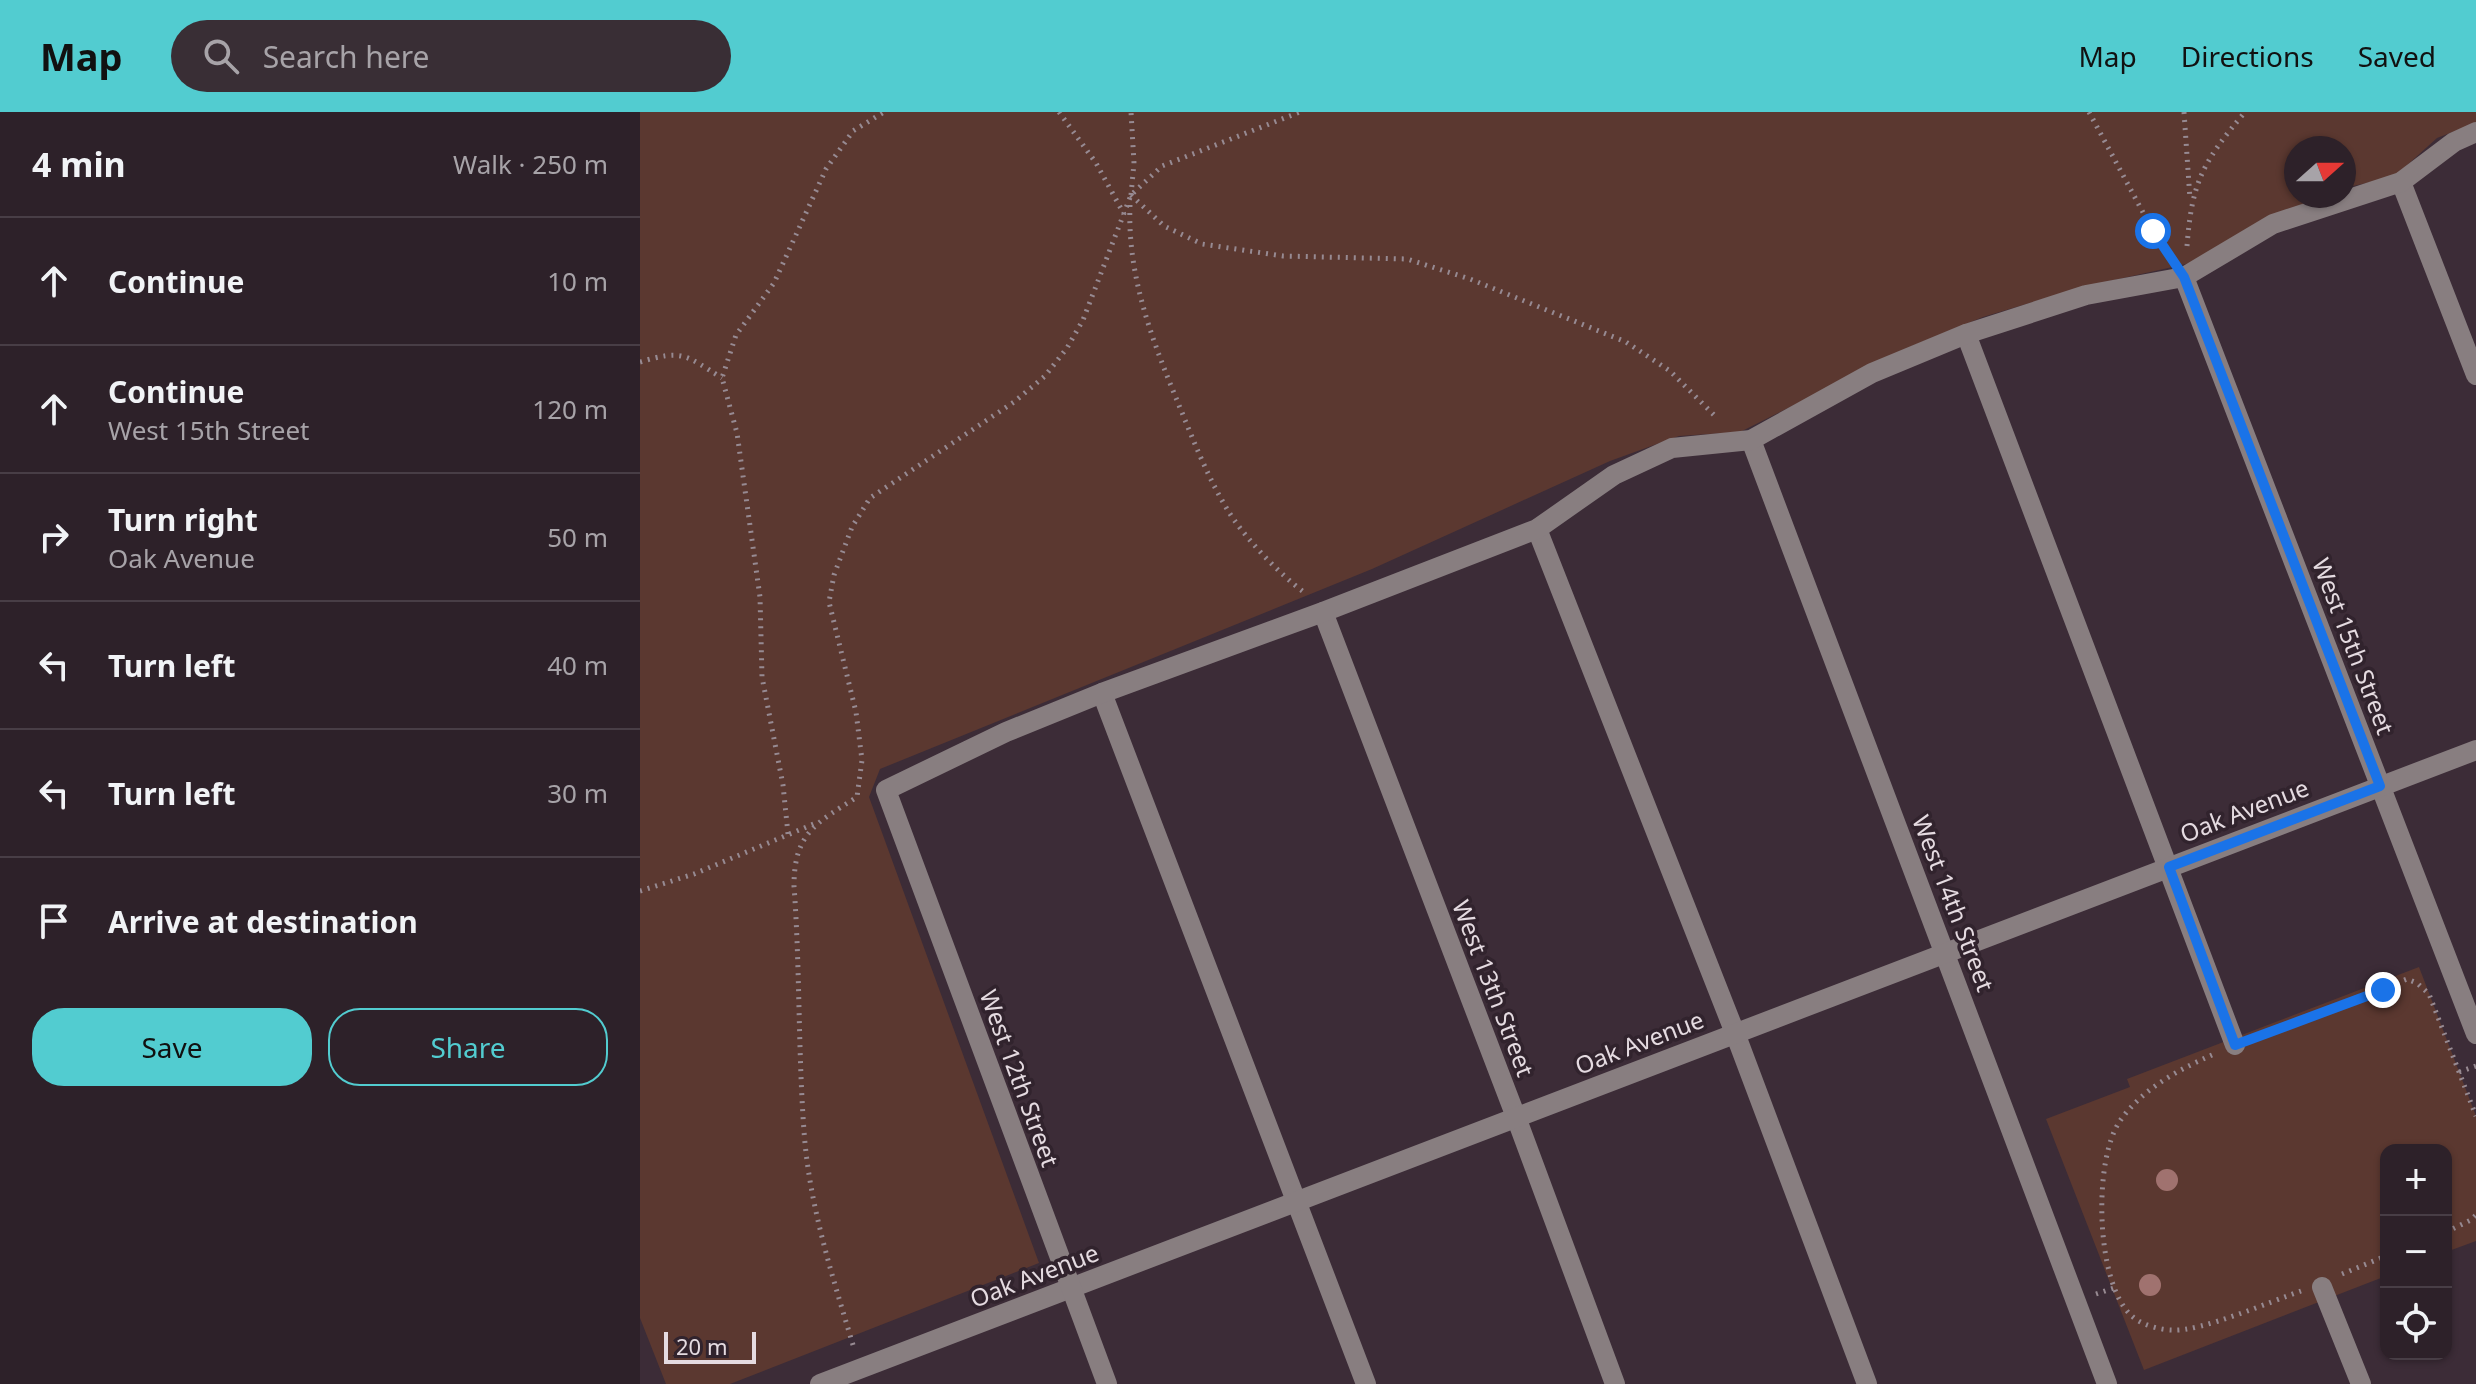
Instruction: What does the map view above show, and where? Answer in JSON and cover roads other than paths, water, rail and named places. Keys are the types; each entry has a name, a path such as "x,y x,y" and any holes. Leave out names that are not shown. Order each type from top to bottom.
{"street":[{"path":"1366,1384 1102,693 1537,529 1614,475 1672,448 1751,440 1872,373 1966,334 2086,295 2184,277 2273,224 2401,182 2454,142 2476,132"},
{"path":"2401,182 2476,375"},
{"name":"West 15th Street","path":"2184,277 2476,1034"},
{"path":"1966,334 2235,1045"},
{"name":"West 14th Street","path":"1751,440 2107,1384"},
{"path":"1537,529 1735,1033 1867,1384"},
{"name":"West 13th Street","path":"1323,612 1615,1384"},
{"name":"West 12th Street","path":"1102,693 1006,732 886,790 1107,1384"},
{"name":"Oak Avenue","path":"820,1384 863,1376 1070,1289 2476,750"},
{"path":"2322,1287 2361,1384"}]}
